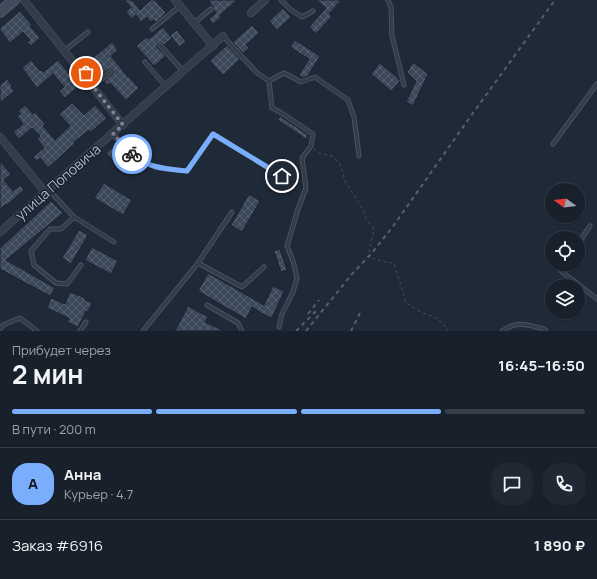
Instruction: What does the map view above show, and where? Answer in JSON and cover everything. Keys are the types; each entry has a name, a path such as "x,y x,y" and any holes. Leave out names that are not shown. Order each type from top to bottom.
{"main road":[{"path":"0,12 14,0"}],"street":[{"path":"24,0 123,125"},
{"path":"251,13 266,0"},
{"path":"178,3 213,46"},
{"name":"улица Поповича","path":"0,232 224,36"},
{"path":"0,137 47,191"}],"lane":[{"path":"281,0 290,9 302,17 313,11"},
{"path":"388,0 391,7 392,36 404,85"},
{"path":"152,29 178,3"},
{"path":"194,23 211,9"},
{"path":"64,51 88,32"},
{"path":"224,36 256,72 269,81 272,108 313,134 311,146 302,158 306,188 287,246 293,261 297,278 293,292 282,314 279,327"},
{"path":"160,45 183,72"},
{"path":"145,62 166,87"},
{"path":"84,75 93,68"},
{"path":"93,86 110,72"},
{"path":"269,81 284,74 301,82 315,77 348,100 354,117 359,156"},
{"path":"553,144 597,84"},
{"path":"113,134 136,159 158,168 187,171 213,134 282,176"},
{"path":"47,191 74,217 114,242"},
{"path":"143,331 198,263 232,212"},
{"path":"74,217 61,228 50,229 31,251 34,265 56,283 66,284 80,265"},
{"path":"585,234 590,226"},
{"path":"198,263 242,287 264,267"},
{"path":"561,271 597,299"},
{"path":"207,305 238,323 242,331"},
{"path":"0,329 4,325 20,318 37,331"},
{"path":"80,331 86,322"},
{"path":"502,331 509,326 521,324 544,329 546,331"}],"path":[{"path":"311,146 321,154 332,156 340,164 344,181 374,229 368,257 394,263 405,302 444,324 448,331"}],"building":[{"path":"124,0 132,0 140,10 151,0 155,0 166,13 156,22 154,20 151,22 147,17 141,22 136,15 132,19 126,12 131,7"},
{"path":"208,0 237,0 220,15 221,17 213,24 209,19 216,13"},
{"path":"316,0 341,0 329,14 332,16 316,34 309,27 326,8"},
{"path":"283,8 291,17 277,30 269,21"},
{"path":"20,11 32,25 30,26 40,38 31,46 27,42 30,40 23,32 10,43 0,30 0,28"},
{"path":"252,25 259,33 246,45 249,48 243,53 233,42"},
{"path":"163,27 172,38 164,45 161,42 157,44 157,47 166,56 154,66 136,46 147,37 149,39"},
{"path":"177,30 186,42 179,47 170,35"},
{"path":"295,40 320,56 308,76 303,78 299,75 309,59 290,47"},
{"path":"112,42 118,50 111,56 139,88 126,100 110,83 107,85 104,81 113,73 112,70 108,69 100,76 95,70 95,66 88,62"},
{"path":"227,45 240,59 223,75 210,61"},
{"path":"31,60 40,71 41,70 43,72 58,60 79,86 65,98 59,91 64,87 53,74 37,88 22,68"},
{"path":"413,62 428,74 413,106 406,102 416,81 407,72"},
{"path":"380,63 400,81 391,91 371,74"},
{"path":"7,79 14,91 0,103 0,85"},
{"path":"72,103 84,115 95,105 107,118 91,132 89,130 74,142 75,143 48,168 40,158 37,161 33,157 44,148 37,139 40,136 32,128 19,139 13,132 23,124 17,116 21,114 18,111 25,105 33,114 35,112 45,124 43,126 55,140 70,126 59,114"},
{"path":"280,116 308,135 306,139 278,120"},
{"path":"115,145 135,170 134,172 124,164 119,168 106,153"},
{"path":"0,161 11,174 4,180 13,191 20,185 24,190 7,205 6,204 0,209"},
{"path":"104,183 132,200 123,215 94,198"},
{"path":"249,194 260,201 242,232 231,225"},
{"path":"51,201 63,213 6,260 55,288 50,296 0,269 0,248"},
{"path":"79,230 88,235 71,264 62,258"},
{"path":"92,247 118,261 111,274 85,260"},
{"path":"280,249 287,270 281,272 274,251"},
{"path":"208,273 264,305 273,286 284,291 272,318 252,307 246,319 198,291"},
{"path":"70,292 85,298 85,300 92,303 78,327 67,322 69,318 47,308 51,298 65,304"},
{"path":"188,306 208,317 205,322 224,331 175,331"}],"railway":[{"path":"306,331 394,225 555,0"},
{"path":"308,314 319,300"},
{"path":"296,331 316,311"},
{"path":"351,331 360,313"}],"way so far":[{"path":"86,73 84,75 123,125 113,134 132,154"}],"route":[{"path":"132,154 136,159 158,168 187,171 213,134 282,176"}]}
